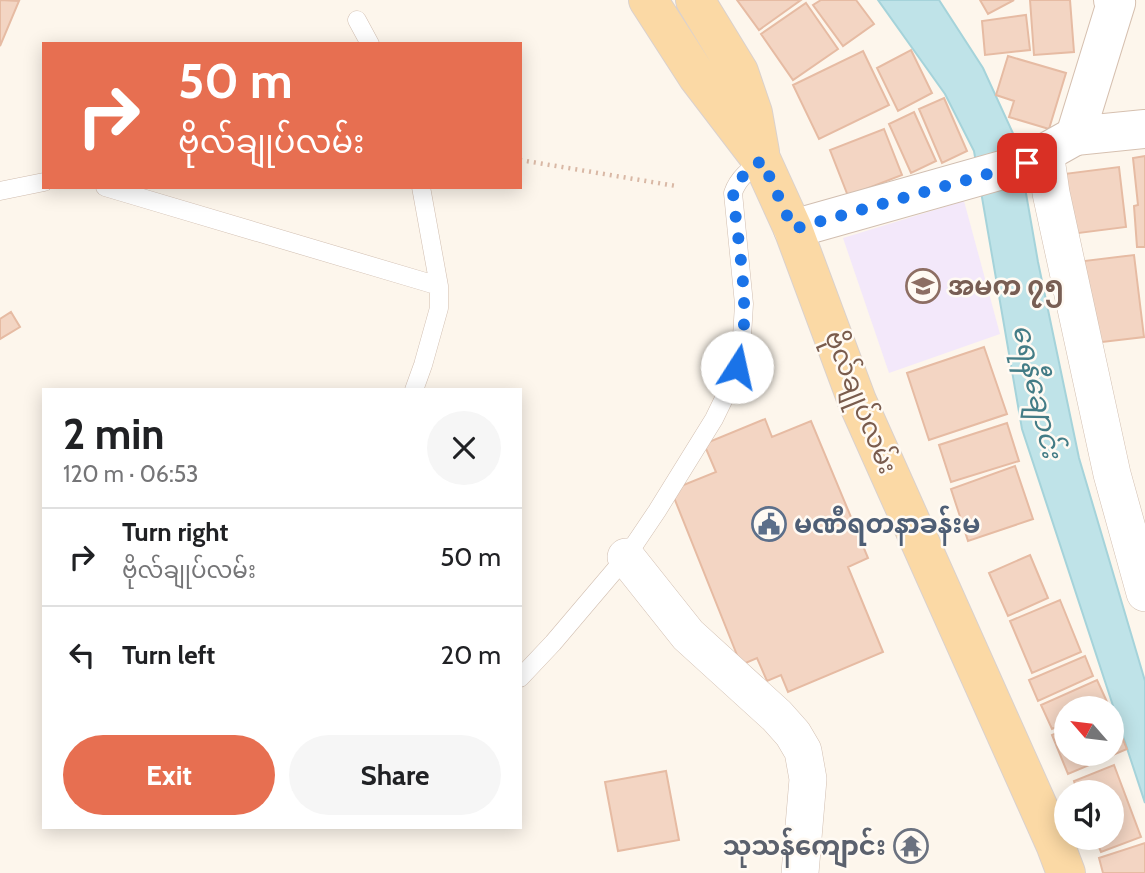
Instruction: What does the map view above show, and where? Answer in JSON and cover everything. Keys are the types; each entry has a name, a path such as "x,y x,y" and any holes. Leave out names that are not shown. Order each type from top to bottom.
{"main road":[{"path":"648,0 697,76 762,160"},
{"path":"695,0 739,72 753,113 762,160"},
{"name":"ဗိုလ်‌ချုပ်‌လမ်း","path":"762,160 793,229 857,401 1050,831 1066,873"}],"street":[{"path":"1116,1 1049,151 1051,193 1109,460 1145,593"},
{"path":"793,229 973,178 1049,151 1145,129"},
{"path":"626,557 688,635 777,716 793,734 803,751 808,779 800,873"}],"lane":[{"path":"357,20 369,42"},
{"path":"522,676 626,557 714,419 732,382 741,353 744,304 733,193 741,177 762,160"},
{"path":"0,191 42,182"},
{"path":"112,189 439,286"},
{"path":"415,388 439,308 439,286 421,189"}],"path":[{"path":"522,160 676,186"}],"shaded area":[{"name":"အမက ၇၅","path":"964,201 1000,334 889,373 843,238"}],"water":[{"name":"ရေနီချောင်း","path":"878,0 939,0 983,68 1017,142 1038,262 1079,458 1145,681 1145,803 1124,739 1124,696 1110,696 1022,429 974,151 945,94"}],"building":[{"path":"0,0 19,1 0,46"},
{"path":"737,0 801,0 759,30"},
{"path":"821,0 856,0 874,24 843,46 813,5"},
{"path":"980,0 1014,0 988,14"},
{"path":"1030,0 1070,0 1074,52 1034,55"},
{"path":"806,3 838,49 793,80 761,34"},
{"path":"1026,15 1030,50 985,55 982,21"},
{"path":"911,50 932,93 898,111 877,68"},
{"path":"863,51 889,105 819,139 793,85"},
{"path":"1008,56 1066,73 1049,129 1009,117 1014,101 996,95"},
{"path":"944,98 967,151 942,163 919,109"},
{"path":"914,112 936,161 911,173 889,124"},
{"path":"884,129 902,175 848,196 830,150"},
{"path":"1145,156 1145,247 1137,247 1134,206 1138,205 1133,158"},
{"path":"1119,167 1126,227 1063,235 1056,175"},
{"path":"1134,255 1144,337 1094,343 1084,261"},
{"path":"11,312 20,327 0,339 0,319"},
{"path":"984,347 1007,414 929,440 907,373"},
{"name":"မဏီရတနာခန်းမ","path":"765,419 772,437 811,421 868,558 848,567 883,652 788,692 781,675 767,681 757,658 741,665 671,490 716,472 704,444"},
{"path":"1007,423 1019,461 951,482 939,445"},
{"path":"1015,466 1033,519 968,541 951,489"},
{"path":"1030,555 1048,598 1008,616 989,573"},
{"path":"1060,600 1081,652 1032,673 1010,621"},
{"path":"1085,656 1093,676 1038,701 1029,680"},
{"path":"1097,680 1104,696 1061,696"},
{"path":"1054,699 1054,728 1052,729 1041,705"},
{"path":"1065,766 1087,766 1068,774"},
{"path":"1114,766 1120,780 1076,780"},
{"path":"666,771 679,840 618,851 605,782"},
{"path":"1124,792 1141,837 1124,843"},
{"path":"1145,843 1145,873 1103,873 1099,858"}],"place":[{"name":"အမက ၇၅","path":"923,286"},
{"name":"မဏီရတနာခန်းမ","path":"769,524"},
{"name":"သုသန်ကျောင်း","path":"911,846"}],"route":[{"path":"737,367 741,353 744,304 733,193 741,177 762,160 793,229 1027,163"}]}
